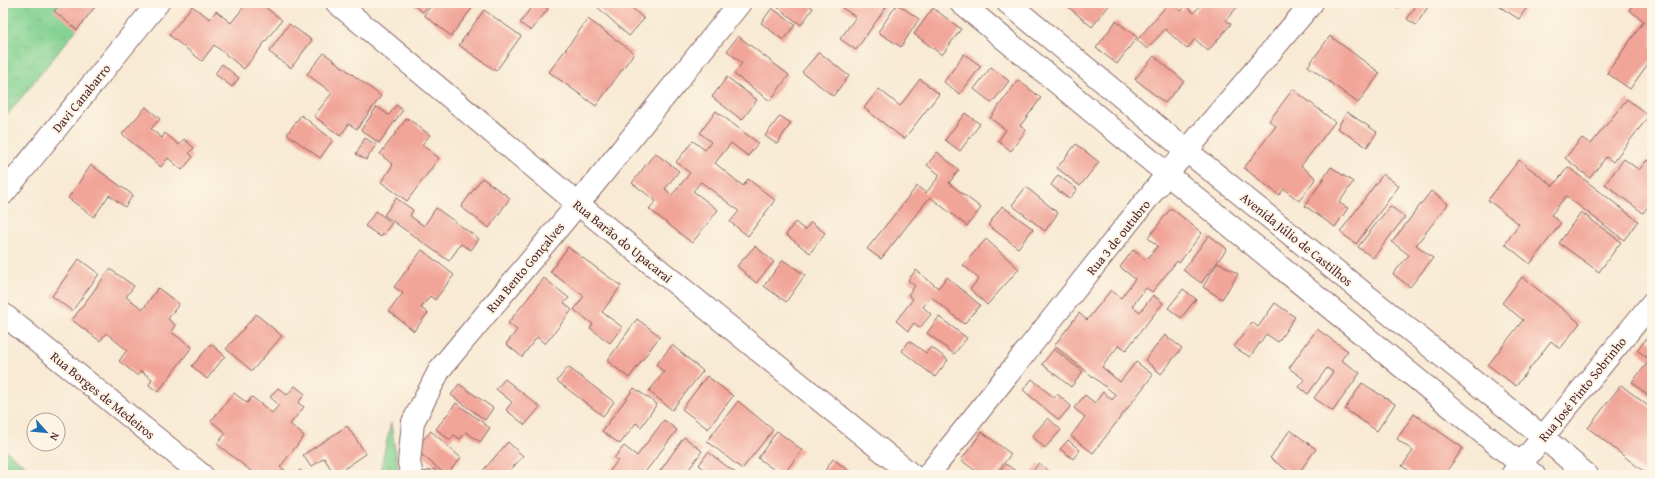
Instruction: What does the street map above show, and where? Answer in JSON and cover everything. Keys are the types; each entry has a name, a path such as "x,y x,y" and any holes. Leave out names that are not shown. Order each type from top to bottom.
{"street":[{"name":"Davi Canabarro","path":"3,194 158,3"},
{"name":"Rua Barão do Upacarai","path":"337,3 578,204 912,475"},
{"name":"Rua Bento Gonçalves","path":"412,475 409,463 413,422 440,369 578,204 740,3"},
{"path":"961,3 1341,317 1522,471"},
{"name":"Avenida Júlio de Castilhos","path":"1008,3 1188,152 1543,437 1587,475"},
{"name":"Rua 3 de outubro","path":"928,475 1167,174 1188,152 1312,3"},
{"path":"1064,88 1083,65"},
{"path":"1341,317 1363,292"},
{"name":"Rua José Pinto Sobrinho","path":"1522,471 1543,437 1652,303"},
{"name":"Rua Borges de Medeiros","path":"3,314 202,475"}],"green space":[{"path":"3,3 98,3 3,120"},
{"path":"391,423 399,475 379,475"},
{"path":"3,448 36,475 7,475 3,472"}],"building":[{"path":"61,3 98,3 77,30 54,11"},
{"path":"247,3 260,3 282,20 244,69 214,45 202,61 169,35 192,6 210,19 216,11 231,23"},
{"path":"411,3 430,3 423,12"},
{"path":"433,3 476,3 451,36 424,15"},
{"path":"534,3 540,3 548,9 531,31 520,23"},
{"path":"593,3 627,3 644,19 629,36"},
{"path":"778,3 806,3 813,8 801,25 776,6"},
{"path":"844,3 889,3 856,50 840,39 856,17 841,7"},
{"path":"1068,3 1111,3 1092,27 1066,5"},
{"path":"1169,3 1172,3 1181,11 1186,6 1194,13 1202,3 1241,3 1226,20 1231,24 1208,51 1195,39 1187,49 1165,29 1147,49 1137,40"},
{"path":"1391,3 1403,3 1398,9"},
{"path":"1418,3 1428,7 1416,25 1407,19"},
{"path":"1498,3 1530,3 1519,19 1497,5"},
{"path":"1634,3 1652,3 1652,58 1630,89 1607,73 1644,21 1629,10"},
{"path":"897,4 919,19 901,47 878,32"},
{"path":"772,8 795,25 783,40 761,23"},
{"path":"933,8 961,29 942,55 914,34"},
{"path":"484,10 521,36 496,71 459,45"},
{"path":"588,19 634,53 596,106 549,72"},
{"path":"1116,21 1137,37 1117,64 1096,48"},
{"path":"289,24 312,40 291,68 269,52"},
{"path":"738,36 789,75 770,101 734,74 742,63 727,51"},
{"path":"1330,36 1380,73 1358,103 1308,66"},
{"path":"819,52 849,76 833,96 802,72"},
{"path":"324,53 381,96 357,129 349,124 340,136 314,116 332,93 307,74"},
{"path":"964,54 981,66 960,94 944,82"},
{"path":"1154,56 1184,81 1165,103 1135,79"},
{"path":"222,64 239,78 232,87 215,74"},
{"path":"991,67 1009,81 992,103 974,89"},
{"path":"727,77 757,100 742,120 712,97"},
{"path":"920,79 939,94 904,139 864,108 879,89 900,106"},
{"path":"1018,80 1041,98 1020,126 1026,130 1011,151 998,141 1006,130 990,118"},
{"path":"1293,89 1335,122 1301,166 1316,178 1299,201 1284,189 1279,195 1244,168 1276,126 1269,121"},
{"path":"1627,99 1649,116 1613,162 1606,157 1590,178 1565,158 1582,138 1591,144"},
{"path":"396,105 403,110 379,143 361,130 377,107 389,115"},
{"path":"146,107 160,119 151,129 162,138 165,133 179,145 184,139 194,148 189,153 193,157 182,170 168,158 161,167 122,134"},
{"path":"716,111 758,143 748,156 731,143 715,163 743,186 748,179 775,200 748,236 730,222 739,211 701,182 693,191 718,210 692,243 649,209 656,201 632,183 655,153 679,171 665,189 672,195 690,173 676,162 693,141 705,150 711,142 700,133"},
{"path":"1347,112 1377,132 1367,147 1337,128"},
{"path":"965,113 980,124 960,151 945,140"},
{"path":"301,115 333,140 320,158 287,134"},
{"path":"780,116 791,123 777,144 765,136"},
{"path":"407,118 430,135 422,145 439,158 407,201 381,182 393,165 380,154"},
{"path":"365,138 376,145 366,160 356,154"},
{"path":"1076,144 1099,162 1080,186 1057,168"},
{"path":"937,152 959,170 949,183 981,208 967,226 930,197 881,259 867,249 917,186 926,193 940,175 927,165"},
{"path":"1624,159 1639,170 1647,160 1652,164 1652,201 1643,213 1605,184"},
{"path":"1519,160 1553,186 1568,167 1638,221 1624,240 1566,196 1551,215 1561,223 1530,264 1505,244 1519,224 1488,200"},
{"path":"91,165 133,195 125,207 109,195 94,217 68,198"},
{"path":"1331,167 1353,182 1339,203 1348,208 1335,227 1305,206"},
{"path":"1383,174 1399,186 1356,244 1340,232"},
{"path":"1058,175 1077,189 1069,199 1051,185"},
{"path":"482,178 510,198 489,228 461,207"},
{"path":"1026,187 1058,213 1045,231 1012,205"},
{"path":"1431,191 1448,204 1416,245 1433,258 1410,287 1393,274 1409,255 1392,242"},
{"path":"396,198 413,210 410,216 424,226 436,208 479,239 471,250 461,244 449,261 384,215"},
{"path":"1002,206 1033,229 1018,248 988,225"},
{"path":"1390,206 1405,217 1373,258 1358,247"},
{"path":"1171,208 1202,233 1179,263 1177,261 1152,292 1146,288 1132,306 1140,312 1153,295 1163,303 1126,350 1119,345 1102,367 1120,382 1136,362 1153,375 1093,453 1071,436 1085,417 1074,408 1085,395 1095,403 1103,392 1112,400 1116,395 1054,346 1079,313 1087,320 1111,290 1121,298 1135,279 1120,267 1133,250 1146,260 1158,246 1148,238"},
{"path":"376,211 392,223 381,237 365,226"},
{"path":"1581,212 1621,242 1599,272 1559,243"},
{"path":"795,222 805,230 811,222 825,233 810,253 786,235"},
{"path":"1209,235 1227,249 1201,283 1183,270"},
{"path":"986,239 1019,269 987,305 970,289 979,279 963,265"},
{"path":"755,246 774,262 756,283 737,266"},
{"path":"568,247 621,286 602,312 622,327 610,343 590,328 593,324 574,310 584,296 550,272"},
{"path":"422,250 454,275 435,300 430,296 421,308 428,313 414,331 389,311 403,293 394,287"},
{"path":"79,259 99,274 72,311 52,296"},
{"path":"783,260 805,275 786,302 764,286"},
{"path":"1218,262 1238,274 1222,299 1203,287"},
{"path":"110,269 134,286 126,297 143,309 158,288 179,304 168,319 175,325 171,332 192,347 158,392 149,385 152,379 141,371 138,376 119,361 127,350 106,333 100,341 72,320"},
{"path":"916,270 938,288 947,277 980,305 964,324 931,297 923,307 931,314 920,328 914,323 908,331 896,321 913,299 908,295 915,286 908,280"},
{"path":"1522,277 1580,323 1560,349 1551,341 1516,386 1488,365 1523,320 1502,303"},
{"path":"544,278 569,298 564,303 572,310 545,344 537,337 522,357 506,344 517,330 508,323"},
{"path":"1183,289 1196,299 1181,318 1168,308"},
{"path":"1275,303 1295,317 1278,342 1266,334 1250,357 1234,347 1252,322 1258,327"},
{"path":"256,314 282,336 252,371 226,349"},
{"path":"939,317 967,338 954,354 927,333"},
{"path":"637,319 660,336 629,378 607,361"},
{"path":"1317,329 1348,351 1341,360 1360,373 1333,411 1314,398 1333,372 1327,368 1308,394 1299,387 1305,380 1289,368"},
{"path":"1165,335 1182,348 1161,374 1145,360"},
{"path":"1647,338 1652,343 1652,399 1632,382 1650,360 1637,350"},
{"path":"909,341 926,353 931,347 948,360 935,377 902,351"},
{"path":"211,344 225,356 207,379 192,366"},
{"path":"672,345 703,371 672,410 649,391 664,372 656,365"},
{"path":"1054,349 1083,372 1071,387 1042,364"},
{"path":"568,367 614,402 603,416 557,381"},
{"path":"707,376 733,396 708,429 682,409"},
{"path":"505,379 540,407 525,425 506,410 512,402 496,389"},
{"path":"1032,379 1054,398 1057,394 1071,406 1059,420 1023,390"},
{"path":"1362,383 1395,404 1377,431 1345,409"},
{"path":"459,384 493,408 485,420 451,395"},
{"path":"1621,385 1652,409 1652,475 1648,475 1588,428"},
{"path":"295,386 305,394 298,403 304,407 290,424 304,436 280,467 288,473 287,475 256,475 217,444 226,433 211,421 234,393 247,403 252,397 272,413 279,405 270,397 278,388 287,395"},
{"path":"634,388 657,404 641,427 636,423 620,444 602,431"},
{"path":"738,401 773,430 742,469 707,441"},
{"path":"456,403 490,428 480,442 466,432 460,439 454,435 450,440 436,429"},
{"path":"1414,414 1463,448 1444,475 1415,475 1402,466 1413,451 1397,439"},
{"path":"1048,418 1061,430 1045,448 1032,436"},
{"path":"664,420 677,430 643,475 607,475 618,460 614,458 624,446 637,456"},
{"path":"347,426 366,454 335,475 324,458 311,467 303,455"},
{"path":"1290,430 1316,449 1297,475 1294,475 1270,458"},
{"path":"431,431 461,458 446,475 415,449"},
{"path":"777,431 802,450 783,475 758,458"},
{"path":"982,432 1011,454 995,475 981,475 961,460"},
{"path":"684,437 702,451 685,475 659,475 658,474"},
{"path":"1068,440 1080,450 1073,459 1060,449"},
{"path":"508,442 523,456 506,475 479,475"},
{"path":"708,452 737,474 712,475 699,465"},
{"path":"833,459 855,475 822,475"},
{"path":"1039,463 1054,475 1030,475"},
{"path":"1006,464 1021,475 997,475"},
{"path":"435,469 437,475 421,475 420,473"},
{"path":"300,470 306,475 296,475"}]}
